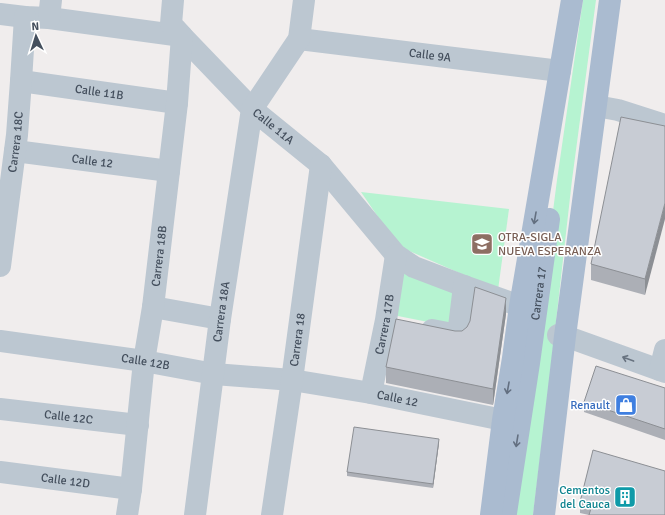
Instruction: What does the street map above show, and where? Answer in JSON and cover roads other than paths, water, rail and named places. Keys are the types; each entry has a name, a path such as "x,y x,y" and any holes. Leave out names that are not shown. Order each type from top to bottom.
{"main road":[{"path":"491,515 503,420 521,361 520,306 572,0"},
{"name":"Carrera 17","path":"506,515 521,361 580,0"},
{"name":"Carrera 17","path":"544,515 562,335 600,0"},
{"name":"Carrera 17","path":"536,515 596,106 610,0"}],"street":[{"path":"173,0 171,24 182,36"},
{"path":"252,109 299,39 304,0"},
{"path":"0,14 24,17 50,9 182,36"},
{"name":"Carrera 18C","path":"0,266 5,192 11,140 22,81 24,17"},
{"name":"Carrera 18B","path":"127,515 144,361 153,308 177,103 182,36"},
{"name":"Calle 11A","path":"182,36 252,109 321,165 396,255 414,267 520,306"},
{"name":"Calle 9A","path":"299,39 560,71"},
{"name":"Calle 11B","path":"22,81 177,103"},
{"path":"596,106 618,110 665,125"},
{"name":"Carrera 18A","path":"195,515 220,319 252,109"},
{"name":"Calle 12","path":"11,140 169,171"},
{"name":"Carrera 18","path":"272,515 321,165"},
{"name":"Carrera 17B","path":"372,393 386,320 396,255"},
{"path":"386,320 458,335 464,286"},
{"path":"153,308 220,319"},
{"path":"562,335 663,371 665,350"},
{"name":"Calle 12B","path":"0,341 144,361 214,374 292,380"},
{"name":"Calle 12","path":"292,380 372,393 503,420"},
{"name":"Calle 12C","path":"0,409 138,425"},
{"name":"Calle 12D","path":"0,472 131,489"}],"place":[{"name":"OTRA-SIGLA NUEVA ESPERANZA","path":"482,244"},
{"name":"Renault","path":"626,405"},
{"name":"Cementos del Cauca","path":"625,497"}]}
